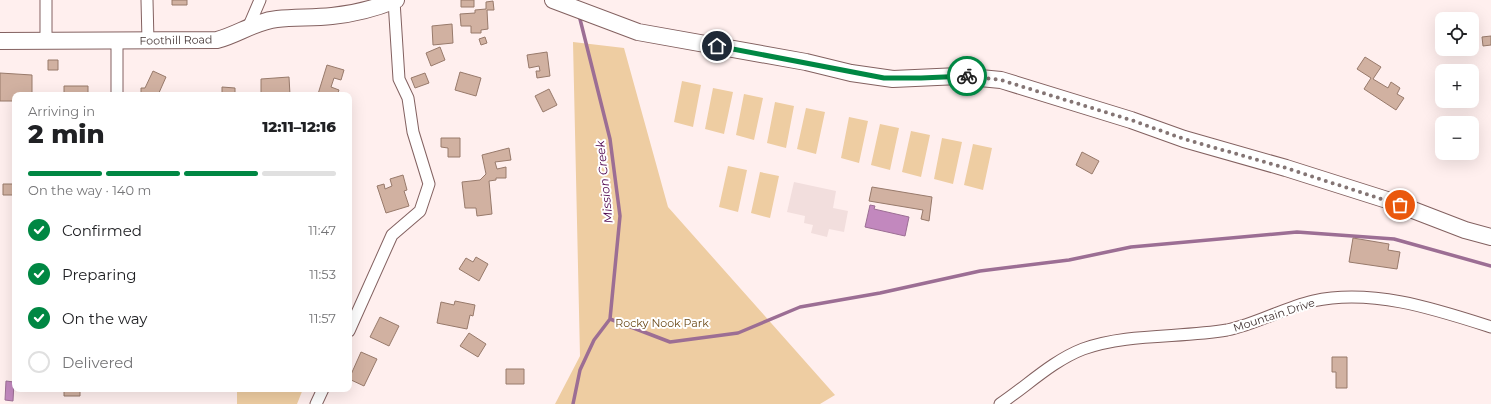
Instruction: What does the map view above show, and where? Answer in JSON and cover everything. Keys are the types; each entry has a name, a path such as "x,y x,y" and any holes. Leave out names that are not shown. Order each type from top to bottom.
{"main road":[{"name":"Foothill Road","path":"0,41 217,40 276,19 333,16 363,10 395,0"},
{"path":"553,0 638,32 799,61 851,73 893,78 959,76 1001,80 1131,120 1184,139 1286,168 1387,200 1464,230 1491,237"}],"street":[{"path":"46,0 46,40"},
{"path":"147,0 148,41"},
{"path":"248,28 260,0"},
{"path":"352,324 392,235 420,212 429,184 413,132 408,98 398,79 395,0"},
{"path":"117,41 117,92"},
{"name":"Mountain Drive","path":"1000,404 1052,367 1083,349 1133,340 1229,330 1256,322 1291,308 1333,298 1353,297 1398,302 1491,327"},
{"path":"316,404 322,392"}],"shaded area":[{"path":"794,182 836,191 833,208 848,211 844,232 829,229 827,237 811,233 813,225 804,223 805,216 787,212"},
{"path":"870,205 875,206 874,209 909,217 905,236 865,227"},
{"path":"6,381 12,382 13,401 5,400"}],"green space":[{"name":"Rocky Nook Park","path":"573,42 624,48 668,207 835,395 820,404 555,404 580,356"},
{"path":"682,81 701,85 693,127 674,122"},
{"path":"713,88 733,92 724,134 705,129"},
{"path":"744,94 763,98 754,140 736,135"},
{"path":"775,102 794,106 786,148 767,143"},
{"path":"806,108 825,112 816,154 797,149"},
{"path":"849,117 868,121 859,163 841,158"},
{"path":"880,124 899,128 890,170 871,165"},
{"path":"911,131 930,135 921,177 902,172"},
{"path":"942,138 962,142 953,184 934,179"},
{"path":"973,144 992,148 983,190 964,185"},
{"path":"728,166 747,170 738,212 719,207"},
{"path":"760,172 779,176 770,218 751,213"},
{"path":"237,392 302,392 297,404 237,404"}],"building":[{"path":"172,0 187,0 187,5 172,5"},
{"path":"461,0 474,0 474,7 461,7"},
{"path":"493,1 494,10 487,10 488,29 481,30 481,33 471,33 471,26 461,26 460,14 475,13 475,10 486,9 486,2"},
{"path":"452,24 453,43 433,45 432,26"},
{"path":"1491,36 1491,45 1483,46 1482,37"},
{"path":"485,37 487,43 481,45 479,39"},
{"path":"440,47 445,60 431,66 426,53"},
{"path":"547,52 550,76 537,78 536,71 540,71 539,66 529,68 527,55"},
{"path":"1365,57 1381,67 1373,79 1388,88 1391,82 1400,88 1397,94 1404,98 1396,110 1364,89 1371,78 1357,69"},
{"path":"48,60 58,60 58,70 48,70"},
{"path":"327,65 344,70 341,80 334,78 331,87 339,90 338,92 319,92"},
{"path":"153,71 166,77 159,92 141,92 141,88 145,88"},
{"path":"460,72 481,78 476,96 455,90"},
{"path":"0,73 32,75 32,92 12,92 12,101 0,101"},
{"path":"425,73 429,83 415,88 411,78"},
{"path":"289,77 290,92 261,92 261,79"},
{"path":"64,86 88,86 88,92 64,92"},
{"path":"222,87 235,88 235,92 222,92"},
{"path":"549,89 557,105 543,112 535,96"},
{"path":"441,138 460,138 460,157 448,157 448,148 441,147"},
{"path":"509,148 511,160 495,162 497,169 506,167 506,178 496,178 496,180 489,181 492,214 477,216 476,208 465,208 462,182 480,180 486,174 482,155"},
{"path":"1082,152 1099,161 1092,174 1076,165"},
{"path":"403,175 407,190 404,191 409,206 386,213 377,186 384,184 385,189 392,186 390,179"},
{"path":"3,184 12,184 12,195 3,195"},
{"path":"872,187 932,197 929,221 921,219 923,210 869,201"},
{"path":"1353,238 1389,244 1388,250 1400,252 1397,269 1349,262"},
{"path":"476,257 488,264 479,281 459,269 466,258 473,262"},
{"path":"455,301 475,305 473,316 470,315 467,329 437,323 441,302 454,305"},
{"path":"380,317 399,326 389,346 370,337"},
{"path":"469,333 486,344 478,357 460,346"},
{"path":"361,352 377,359 364,386 352,380 352,372"},
{"path":"1332,357 1347,357 1347,388 1336,388 1336,372 1332,372"},
{"path":"506,369 524,369 524,384 506,384"},
{"path":"64,392 80,392 80,396 64,396"}],"waterway":[{"name":"Mission Creek","path":"573,404 580,370 594,340 610,319 620,216 610,139 579,15"},
{"path":"610,319 670,342 738,333 800,307 880,293 980,271 1069,260 1131,247 1297,232 1394,239 1491,266"}],"way so far":[{"path":"967,76 1001,80 1131,120 1184,139 1286,168 1400,205"}],"route":[{"path":"717,46 806,62 851,73 884,78 967,76"}]}
